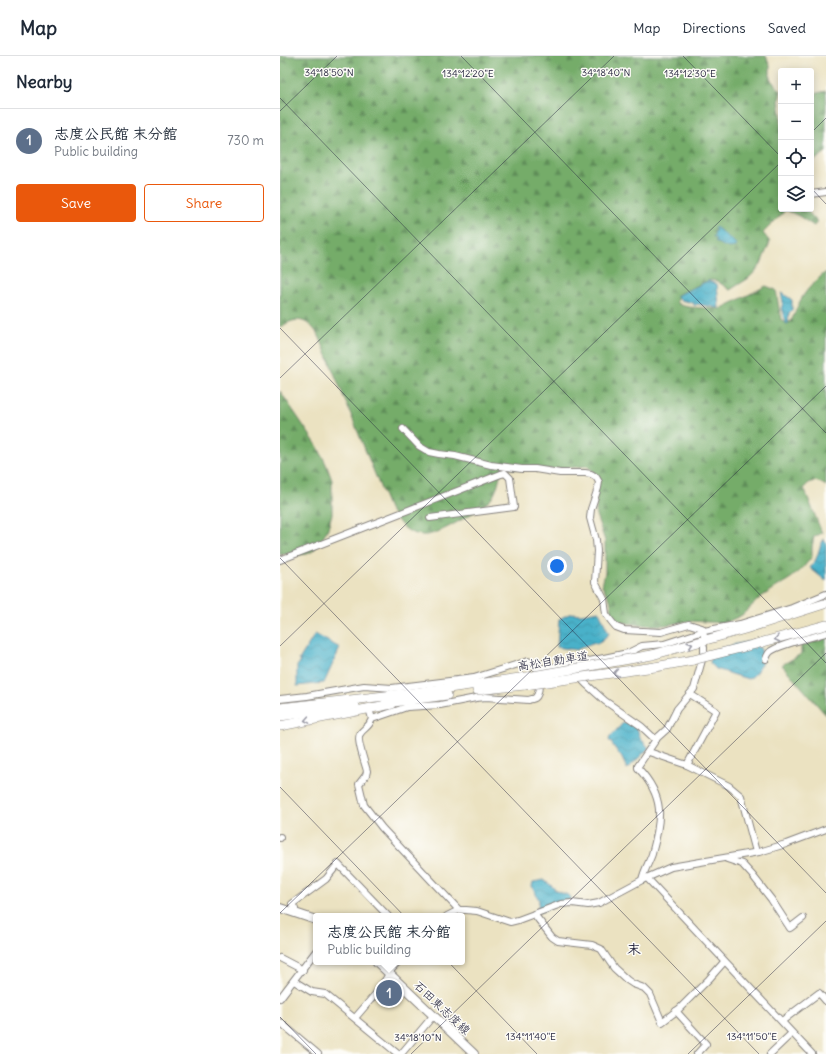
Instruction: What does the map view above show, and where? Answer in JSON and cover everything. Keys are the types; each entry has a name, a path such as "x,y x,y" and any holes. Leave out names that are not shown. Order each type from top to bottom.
{"highway":[{"name":"高松自動車道","path":"355,706 419,699 478,690 652,655 745,629 824,604"},
{"name":"高松自動車道","path":"280,716 526,681 655,667 693,660 826,625"},
{"path":"280,726 334,709 355,706"},
{"name":"高松自動車道","path":"283,708 334,709"}],"main road":[{"path":"280,908 313,919"},
{"name":"石田東志度線","path":"380,965 474,1054"}],"street":[{"path":"814,194 826,192"},
{"path":"403,429 419,446 429,452 455,456 491,465 560,473 585,473 596,477 598,488 591,509 590,518 597,550 596,582 604,598 606,614 616,627 624,630 661,632 689,624 702,628 704,633"},
{"path":"280,560 501,474 505,473 510,478 514,507 430,518"},
{"path":"537,668 548,668 580,663 628,653 642,646 664,644 740,624 792,608 810,599 826,594"},
{"path":"766,659 770,652 794,642 826,633"},
{"path":"644,879 652,855 658,825 659,801 648,779 638,768 638,766 656,740 667,729 677,709 690,694 696,684 704,653 704,647"},
{"path":"280,699 364,686 392,688 474,678 528,661 534,663 537,668 539,690 538,695 534,699 476,698 448,704 407,707 372,719"},
{"path":"580,663 583,681 605,701 641,726 656,740"},
{"path":"364,686 367,695"},
{"path":"687,765 716,711 690,694"},
{"path":"370,712 372,719 367,729 361,732 358,736 367,771 366,775 359,784 364,805 386,833 459,910"},
{"path":"649,752 662,754 687,765 729,786 741,796 756,852"},
{"path":"453,913 459,910 476,911 510,922 564,903 588,905 599,903 644,879 671,867 756,852 786,844 826,829"},
{"path":"723,858 742,864 771,899 790,928 803,918"},
{"path":"295,913 295,909 292,904 326,879 338,864 385,913"},
{"path":"644,879 782,1021 792,1034 812,1054"},
{"path":"534,914 552,938 558,941 592,945 601,949 614,968 627,980 644,988 650,994 662,1022 676,1011 724,962"},
{"path":"280,998 313,956"},
{"path":"280,958 303,970"},
{"path":"355,1018 379,990 389,973 396,965"},
{"path":"294,981 312,992 325,994 400,1054 433,1016"},
{"path":"782,1021 818,994 826,1001"},
{"path":"676,1011 706,1044 697,1054"},
{"path":"280,1022 318,1054"},
{"path":"770,1054 792,1034"}],"green space":[{"path":"280,56 766,56 770,65 770,79 778,88 778,212 784,212 763,233 770,242 760,266 749,278 730,290 717,281 710,280 679,294 676,302 680,305 688,307 720,309 766,286 776,290 781,320 791,322 804,294 826,272 826,486 814,481 809,483 804,488 822,533 814,537 812,557 801,570 761,597 742,615 725,623 690,621 665,625 640,625 621,622 613,616 610,599 602,586 605,572 605,541 596,515 597,475 587,466 541,470 502,468 494,495 488,502 445,529 426,535 413,533 402,526 389,509 320,338 312,327 303,321 292,321 280,328"},
{"path":"826,91 826,152 814,161 814,104 814,94"},
{"path":"790,212 808,212 817,221 814,226"},
{"path":"280,391 318,447 332,480 332,514 328,528 323,538 313,551 307,554 299,555 292,553 280,555"},
{"path":"826,637 826,715 782,665 801,654 801,644 819,641"}],"water":[{"path":"715,226 736,244 735,247 729,248 715,242 716,239 713,237 716,230 714,228"},
{"path":"708,281 717,284 719,308 697,304 695,306 693,303 680,300 676,296"},
{"path":"781,292 792,300 792,310 789,313 788,324 785,323 786,319 783,317 784,314 781,310 783,302"},
{"path":"824,539 826,545 826,581 810,568"},
{"path":"599,611 609,634 597,644 592,643 576,650 557,647 559,619 571,613 581,614"},
{"path":"315,634 340,648 324,683 297,686 297,666 301,661 299,660"},
{"path":"753,641 760,648 764,656 756,672 748,679 716,669 710,663 712,652 736,644"},
{"path":"624,722 636,724 640,738 649,748 627,769 622,758 609,740"},
{"path":"544,880 556,891 568,895 571,899 537,913 539,900 532,886 533,882"}],"place":[{"name":"志度公民館 末分館","path":"389,993"}],"district":[{"name":"末","path":"634,949"}]}
